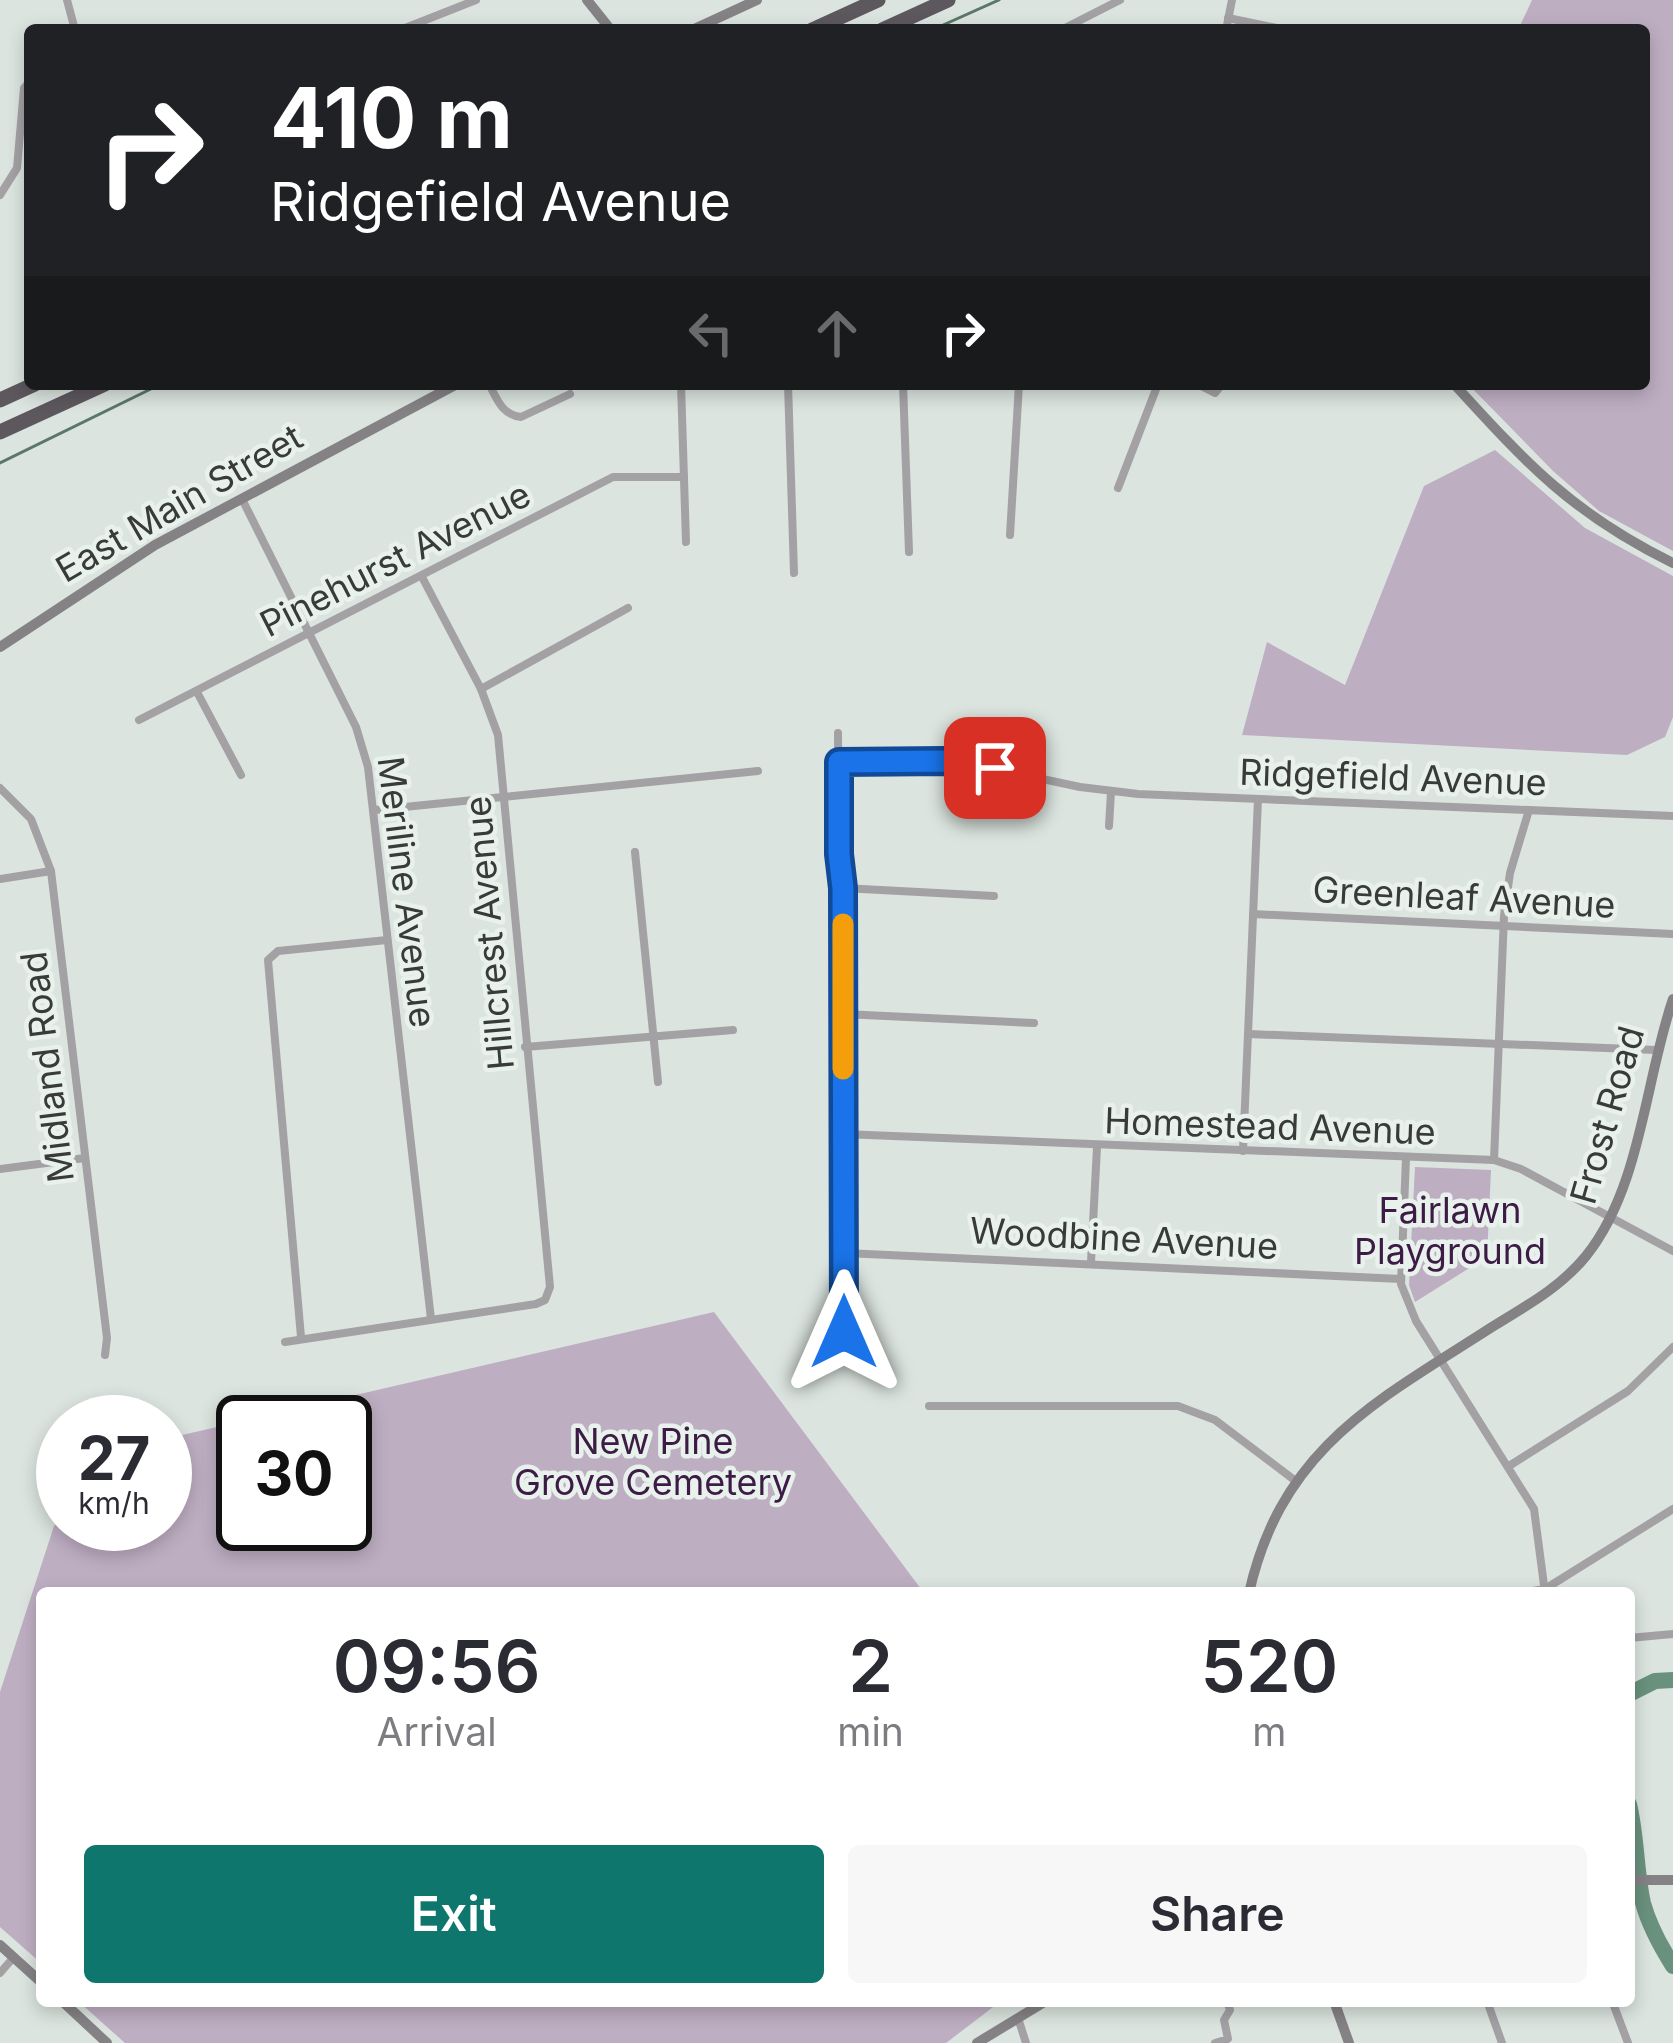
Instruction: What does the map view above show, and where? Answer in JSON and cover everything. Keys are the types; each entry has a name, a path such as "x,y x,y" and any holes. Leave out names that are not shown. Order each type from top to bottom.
{"highway":[{"path":"825,24 878,0"},
{"path":"895,24 948,0"},
{"path":"0,432 92,390"}],"main road":[{"path":"587,0 606,24"},
{"path":"705,24 757,0"},
{"name":"East Main Street","path":"0,647 121,565 446,390"},
{"path":"1460,390 1560,494 1619,535 1673,563"},
{"name":"Frost Road","path":"1252,1587 1274,1519 1322,1449 1354,1417 1564,1279 1590,1250 1611,1218 1625,1179 1673,999"},
{"path":"1635,1880 1673,1880"},
{"path":"0,1945 36,1977"},
{"path":"68,2007 106,2043"},
{"path":"977,2043 1036,2007"},
{"path":"1336,2007 1349,2043"}],"street":[{"path":"415,24 476,0"},
{"path":"1083,24 1120,0"},
{"path":"1227,24 1232,0"},
{"path":"1228,18 1257,24"},
{"path":"0,195 17,168 24,87"},
{"path":"493,390 506,413 521,417 570,394"},
{"path":"680,390 686,542"},
{"path":"788,390 794,573"},
{"path":"903,390 909,552"},
{"path":"1010,535 1019,390"},
{"path":"1118,488 1156,390"},
{"name":"Pinehurst Avenue","path":"139,721 614,477 683,477"},
{"name":"Meriline Avenue","path":"242,499 356,727 375,810 431,1319"},
{"name":"Hillcrest Avenue","path":"422,577 481,688 498,735 550,1287 545,1300 536,1304 431,1319"},
{"path":"481,688 628,608"},
{"path":"196,692 241,776"},
{"path":"838,733 844,1332"},
{"name":"Ridgefield Avenue","path":"839,762 968,764 1111,792 1673,816"},
{"path":"375,810 758,771"},
{"name":"Midland Road","path":"0,788 31,819 51,871 107,1338 105,1355"},
{"path":"1109,826 1111,792"},
{"path":"1243,1151 1258,799"},
{"path":"1494,1160 1503,928 1510,873 1529,810"},
{"path":"635,852 658,1082"},
{"path":"0,879 51,871"},
{"path":"843,888 994,896"},
{"name":"Greenleaf Avenue","path":"1253,914 1673,934"},
{"path":"301,1337 268,960 278,950 387,940"},
{"path":"843,1014 1034,1023"},
{"path":"525,1047 733,1030"},
{"path":"1248,1034 1656,1050"},
{"name":"Homestead Avenue","path":"843,1134 1494,1160 1521,1169 1673,1251"},
{"path":"1091,1262 1096,1147"},
{"path":"0,1169 85,1158"},
{"path":"1406,1158 1401,1279 1416,1321 1534,1509 1545,1587"},
{"name":"Woodbine Avenue","path":"844,1253 1401,1279"},
{"path":"285,1342 431,1319"},
{"path":"1509,1466 1628,1391 1673,1347"},
{"path":"929,1406 1178,1406 1215,1420 1297,1482"},
{"path":"1551,1587 1673,1509"},
{"path":"1635,1637 1673,1634"},
{"path":"0,1973 14,1957"},
{"path":"1215,2043 1228,2039 1224,2020 1229,2007"},
{"path":"1488,2007 1502,2043"},
{"path":"1614,2007 1628,2043"},
{"path":"1018,2017 1027,2043"}],"green space":[{"path":"1532,0 1673,0 1673,551 1599,511 1474,390 1650,390 1650,24 1521,24"},
{"path":"1495,450 1585,528 1673,576 1673,717 1665,737 1627,755 1242,735 1267,642 1345,685 1424,486"},
{"name":"Fairlawn Playground","path":"1415,1167 1491,1170 1487,1257 1415,1302 1409,1285"},
{"name":"New Pine Grove Cemetery","path":"714,1312 920,1587 36,1587 36,1959 0,1927 0,1692 46,1551 192,1551 192,1433 216,1427 216,1551 372,1551 372,1395 355,1395"},
{"path":"85,2007 993,2007 946,2043 125,2043"}],"waterway":[{"path":"945,24 999,0"},
{"path":"0,463 149,390"},
{"path":"1635,1691 1655,1681 1673,1680"},
{"path":"1635,1839 1643,1903 1673,1966"}],"slow traffic":[{"path":"843,924 843,1069"}],"route":[{"path":"844,1332 839,762 946,761 995,768"}]}
